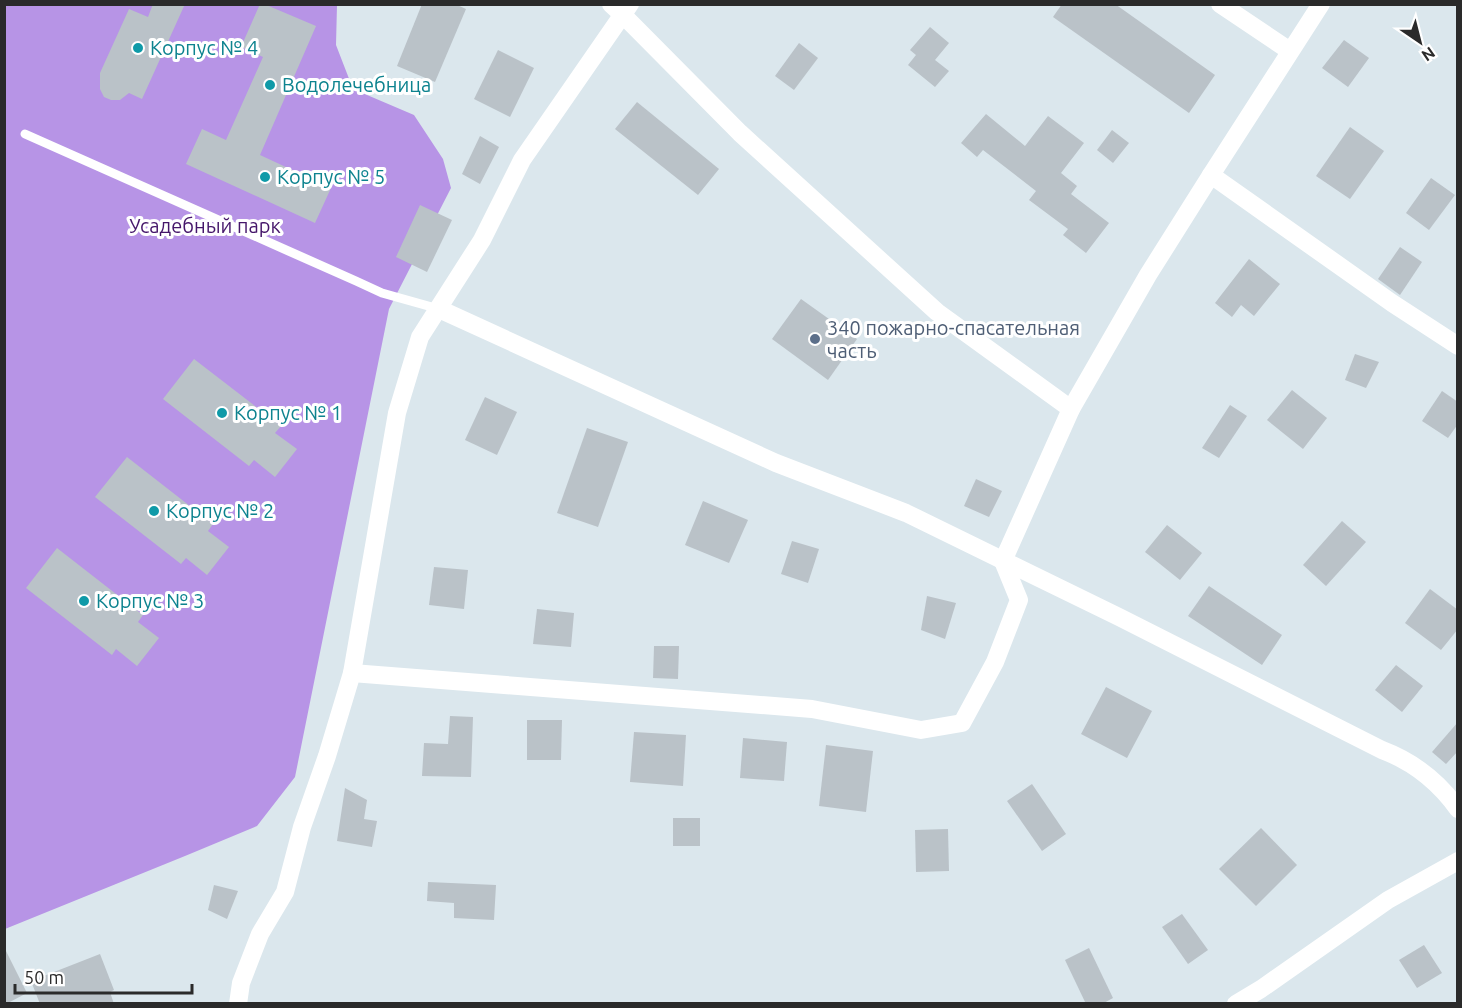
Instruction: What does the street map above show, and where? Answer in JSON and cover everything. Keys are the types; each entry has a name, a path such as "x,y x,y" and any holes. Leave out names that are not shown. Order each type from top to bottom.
{"street":[{"path":"1220,4 1290,51"},
{"path":"352,673 812,709 921,730 962,723 995,662 1019,600 1003,561 1071,409 1148,275 1321,4"},
{"path":"238,1004 241,983 260,934 285,892 302,827 327,756 352,673 397,413 420,337 482,240 522,160 621,8 740,133 938,312 1071,409"},
{"path":"1210,175 1392,303 1458,346"},
{"path":"439,309 776,463 906,513 1119,617 1410,763 1445,792 1458,809"},
{"path":"1236,1004 1388,900 1458,861"}],"lane":[{"path":"25,134 382,293 439,309"}],"green space":[{"name":"Усадебный парк","path":"5,5 337,5 336,45 353,89 414,115 443,159 451,188 389,309 295,777 257,826 5,929"}],"building":[{"name":"Корпус № 4","path":"153,4 185,4 142,99 129,93 120,100 104,97 100,89 100,73 129,9 148,17"},
{"path":"260,4 316,26 260,155 331,188 315,223 186,164 202,129 226,140 263,57 241,47"},
{"path":"422,4 455,4 466,9 435,82 397,66"},
{"path":"1062,4 1115,4 1215,75 1189,113 1053,17"},
{"path":"930,27 949,43 935,60 949,71 935,87 908,65 916,55 910,50"},
{"path":"1344,40 1369,58 1348,87 1322,68"},
{"path":"799,43 818,58 794,90 775,76"},
{"path":"498,50 534,68 510,117 474,99"},
{"path":"637,102 719,169 698,195 615,129"},
{"path":"986,114 1025,146 1048,116 1084,143 1061,173 1077,186 1071,194 1109,223 1086,253 1063,235 1068,229 1029,200 1036,191 983,150 977,157 961,143"},
{"path":"1350,127 1384,151 1350,199 1316,176"},
{"path":"1112,130 1129,143 1113,163 1097,150"},
{"path":"480,136 499,147 480,184 462,174"},
{"path":"1431,178 1455,195 1429,230 1406,213"},
{"path":"420,205 452,220 427,272 396,257"},
{"path":"1400,247 1422,262 1400,295 1378,279"},
{"path":"1249,259 1280,284 1254,316 1241,305 1232,317 1215,303"},
{"path":"801,299 857,339 828,380 772,339"},
{"path":"1355,354 1379,362 1366,388 1345,380"},
{"name":"Корпус № 1","path":"194,359 281,426 275,433 297,449 275,477 254,460 249,466 163,399"},
{"path":"1292,390 1327,418 1303,449 1267,420"},
{"path":"1442,391 1458,402 1458,424 1448,438 1422,421"},
{"path":"485,397 517,412 497,455 465,440"},
{"path":"1230,405 1247,416 1219,458 1202,448"},
{"path":"587,428 628,442 598,527 557,513"},
{"name":"Корпус № 2","path":"127,457 213,524 208,531 229,547 207,575 186,558 181,564 95,497"},
{"path":"976,479 1002,491 989,517 964,506"},
{"path":"703,501 748,520 729,563 685,545"},
{"path":"1342,521 1366,542 1326,586 1303,565"},
{"path":"1167,525 1202,553 1180,580 1145,552"},
{"path":"792,541 819,549 808,583 781,574"},
{"name":"Корпус № 3","path":"57,548 143,615 138,622 159,638 137,666 116,649 112,655 26,588"},
{"path":"434,567 468,570 464,609 429,605"},
{"path":"1209,586 1282,635 1262,665 1188,616"},
{"path":"1430,589 1458,610 1458,629 1441,650 1405,623"},
{"path":"927,596 956,603 945,639 921,630"},
{"path":"537,609 574,613 571,647 533,644"},
{"path":"654,646 679,646 678,679 653,678"},
{"path":"1396,665 1423,686 1402,712 1375,690"},
{"path":"1106,687 1152,711 1127,758 1081,734"},
{"path":"450,716 473,717 471,777 422,776 424,743 448,744"},
{"path":"527,720 562,720 561,760 527,760"},
{"path":"1458,722 1458,751 1446,764 1432,752"},
{"path":"634,732 686,735 683,786 630,782"},
{"path":"743,738 787,742 784,781 740,778"},
{"path":"826,745 873,751 866,812 819,806"},
{"path":"1032,784 1066,834 1042,851 1007,801"},
{"path":"345,788 367,800 364,819 377,821 372,847 337,841"},
{"path":"673,818 700,818 700,846 673,846"},
{"path":"1261,828 1297,865 1256,906 1219,869"},
{"path":"948,829 949,871 916,872 915,830"},
{"path":"428,882 496,885 494,920 454,918 454,903 427,901"},
{"path":"214,885 238,891 227,919 208,910"},
{"path":"1182,914 1208,950 1188,964 1162,927"},
{"path":"1424,945 1442,973 1417,988 1399,960"},
{"path":"4,947 27,993 6,1004 4,1004"},
{"path":"1089,948 1113,998 1102,1004 1086,1004 1065,960"},
{"path":"100,954 114,990 110,992 114,1004 40,1004 31,981"}],"place":[{"name":"Корпус № 4","path":"138,48"},
{"name":"Водолечебница","path":"270,85"},
{"name":"Корпус № 5","path":"265,177"},
{"name":"340 пожарно-спасательная часть","path":"815,339"},
{"name":"Корпус № 1","path":"222,413"},
{"name":"Корпус № 2","path":"154,511"},
{"name":"Корпус № 3","path":"84,601"}]}
